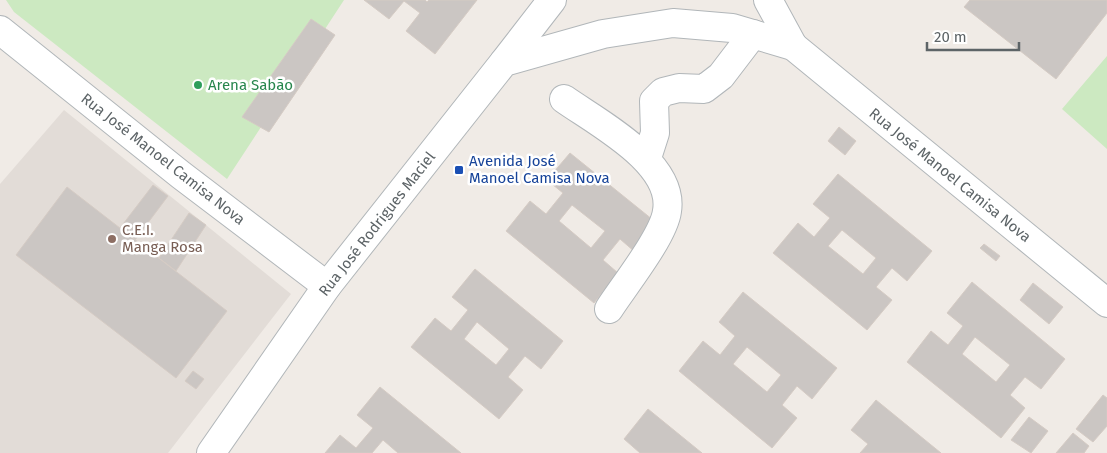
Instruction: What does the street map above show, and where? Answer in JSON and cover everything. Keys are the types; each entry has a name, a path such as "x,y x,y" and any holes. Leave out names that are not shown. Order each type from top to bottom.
{"street":[{"name":"Rua José Rodrigues Maciel","path":"211,453 327,286 552,0"},
{"name":"Rua José Manoel Camisa Nova","path":"768,0 793,46 1107,303"},
{"name":"Rua José Manoel Camisa Nova","path":"504,62 602,34 674,23 732,28 793,46"},
{"name":"Rua José Manoel Camisa Nova","path":"0,30 181,175 327,286"},
{"path":"647,158 654,133 654,101 663,92 679,88 704,89 721,76 753,34"},
{"path":"564,99 647,158 668,194 667,213 656,237 609,309"}],"shaded area":[{"name":"C.E.I. Manga Rosa","path":"64,110 291,294 168,453 0,453 0,184"}],"green space":[{"name":"Arena Sabão","path":"6,0 344,0 227,179 14,12"},
{"path":"1107,56 1107,149 1062,109"}],"building":[{"path":"364,0 425,0 427,2 429,0 477,0 435,54 406,31 420,13 404,1 389,19"},
{"path":"970,0 1107,0 1107,13 1056,79 964,7"},
{"path":"311,19 335,35 269,132 242,117"},
{"path":"839,127 856,141 845,155 828,141"},
{"path":"570,153 658,224 635,252 620,239 603,260 618,273 594,303 506,231 530,201 546,214 563,193 547,180","holes":["572,205 605,231 591,248 559,221"]},
{"path":"838,174 932,251 907,281 892,268 876,287 892,300 867,330 773,253 798,223 814,237 830,218 813,204","holes":["842,230 876,258 863,274 828,246"]},
{"path":"153,185 168,196 135,240 120,228"},
{"path":"67,187 227,311 176,378 16,255"},
{"path":"189,213 206,225 176,271 159,258"},
{"path":"984,244 1000,256 996,261 980,248"},
{"path":"475,269 563,341 541,369 525,356 508,377 523,390 499,419 411,347 435,318 451,331 468,310 452,297","holes":["477,322 509,349 496,365 464,339"]},
{"path":"972,282 1065,359 1041,389 1025,377 1010,395 1025,408 1001,438 907,362 931,331 948,345 963,326 947,313","holes":["975,337 1010,365 996,382 962,354"]},
{"path":"1033,283 1063,307 1049,324 1020,300"},
{"path":"743,292 837,368 812,399 797,386 782,405 797,418 772,448 679,371 703,341 720,355 735,336 719,322","holes":["747,347 781,375 767,392 733,364"]},
{"path":"193,371 204,379 196,389 185,381"},
{"path":"380,387 461,453 398,453 383,440 372,453 325,453 340,435 356,448 373,428 357,415"},
{"path":"1103,395 1107,398 1107,426 1093,442 1076,429"},
{"path":"876,400 941,453 860,453 868,444 851,430"},
{"path":"648,409 702,453 640,453 624,439"},
{"path":"1029,417 1048,431 1031,453 1011,440"},
{"path":"1073,433 1089,446 1084,453 1056,453"}],"place":[{"name":"Arena Sabão","path":"198,85"},
{"name":"Avenida José Manoel Camisa Nova","path":"459,170"},
{"name":"C.E.I. Manga Rosa","path":"112,239"}]}
